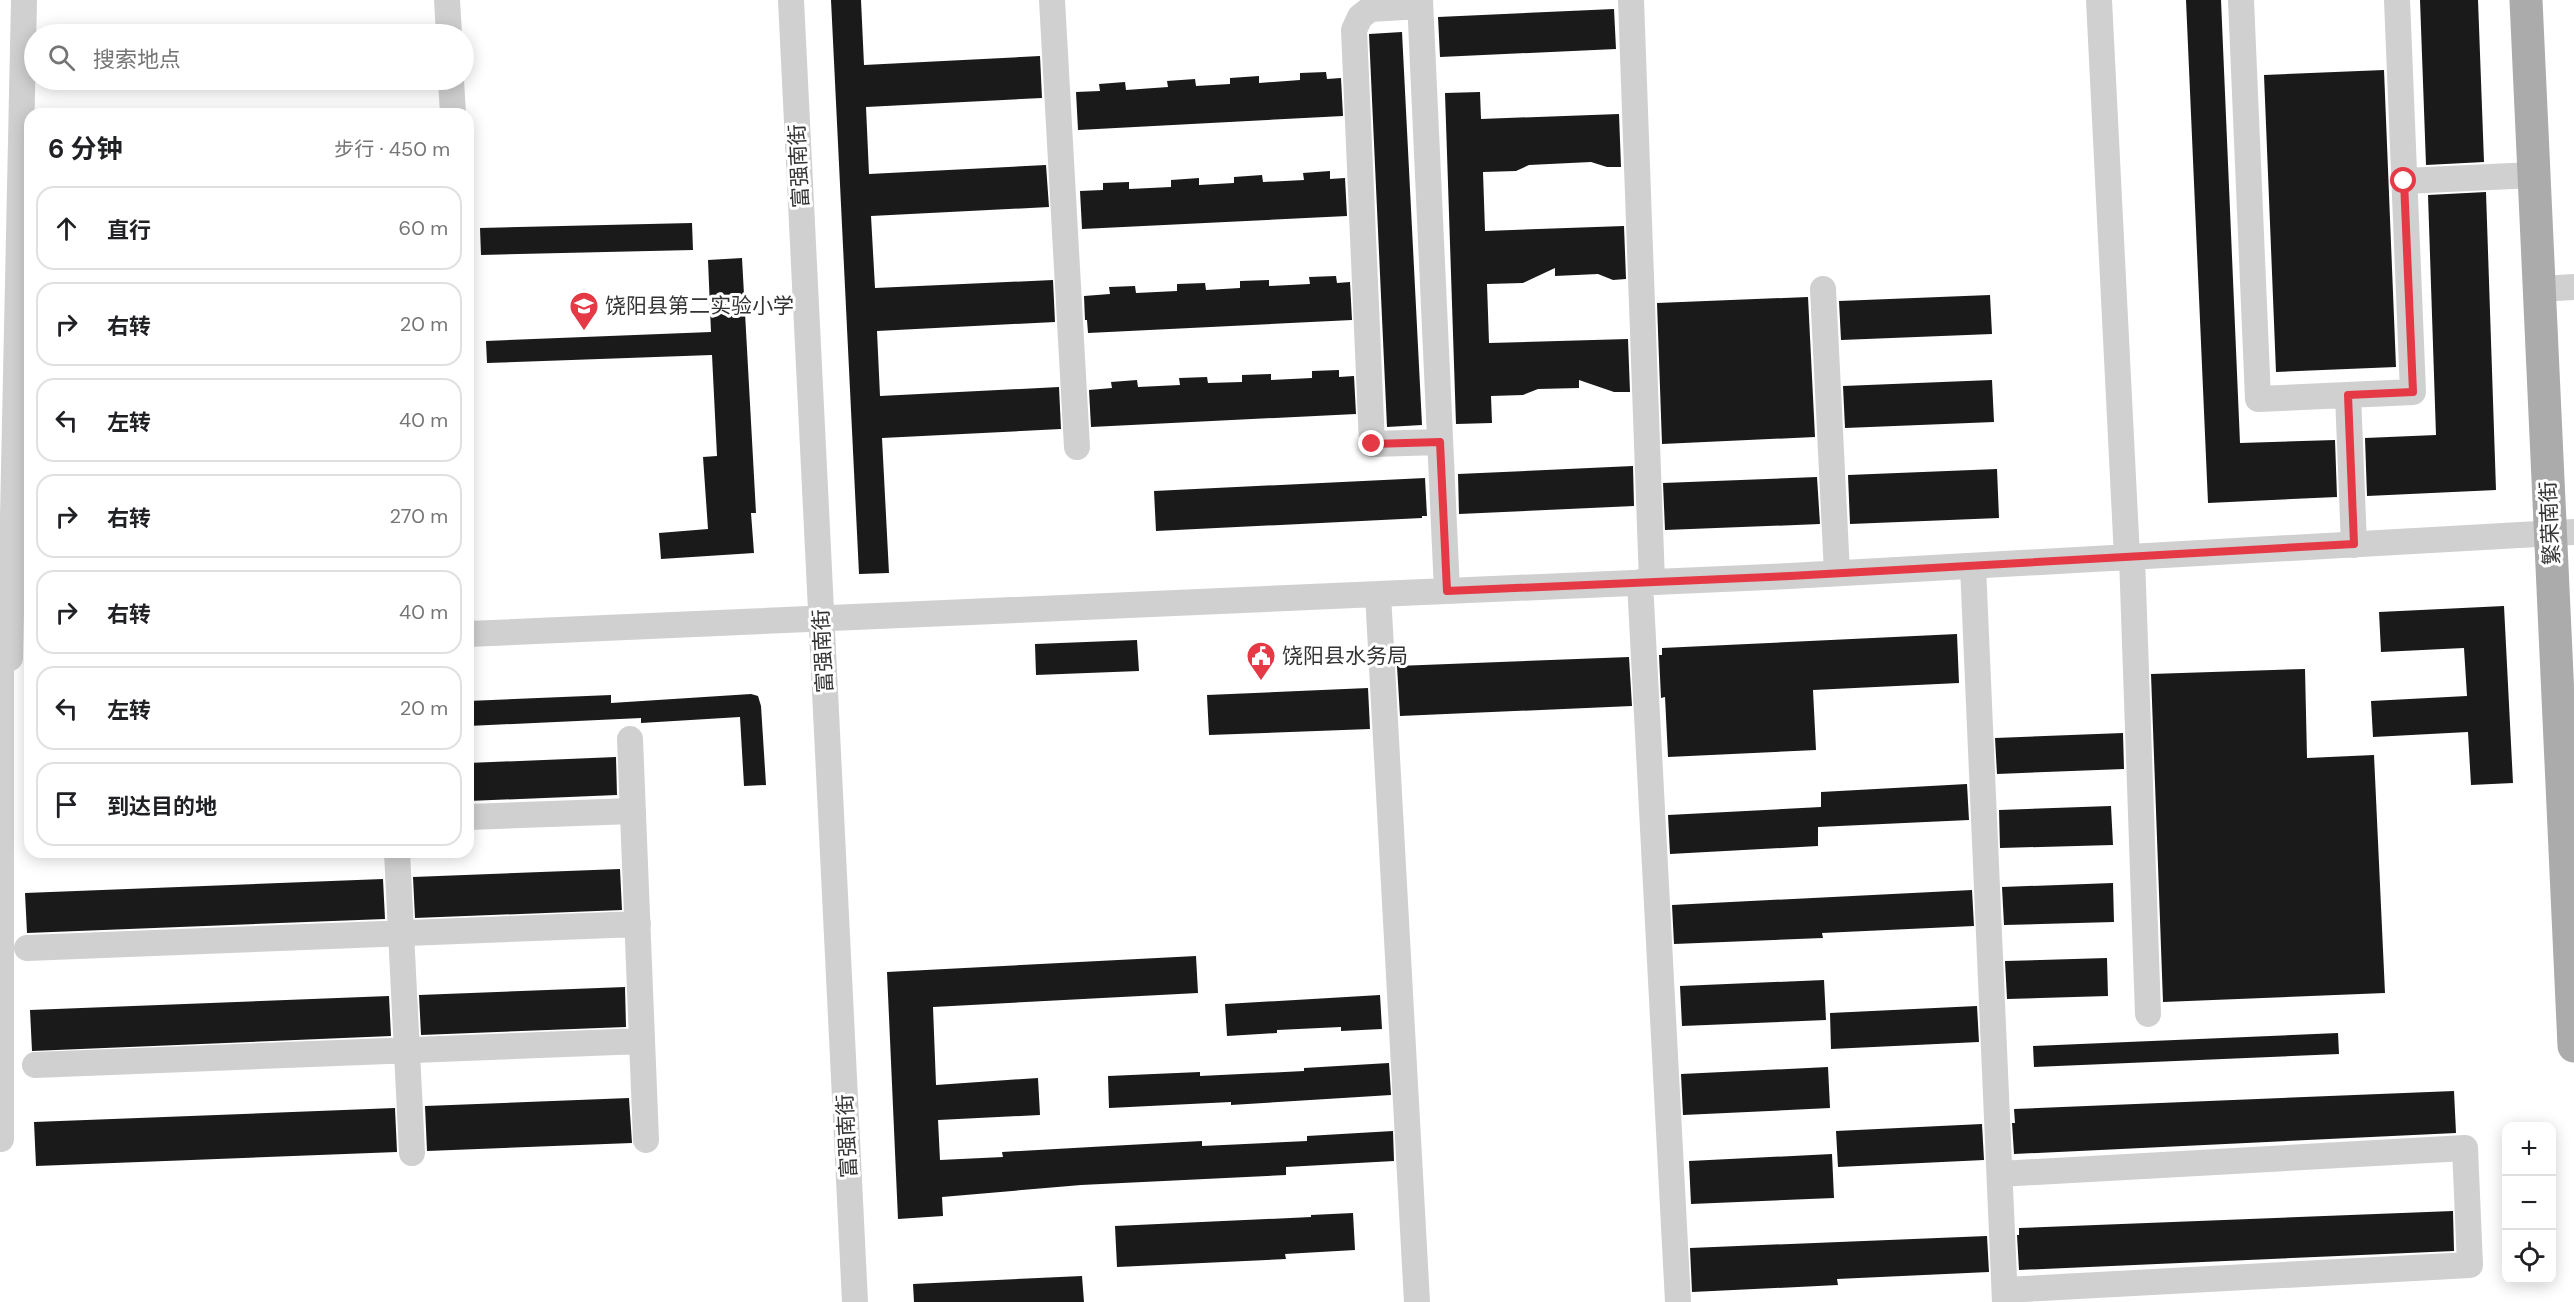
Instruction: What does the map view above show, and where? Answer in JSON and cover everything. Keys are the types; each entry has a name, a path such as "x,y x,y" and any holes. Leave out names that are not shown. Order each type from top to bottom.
{"main road":[{"name":"繁荣南街","path":"2526,0 2539,289 2562,533 2574,1047"}],"street":[{"path":"1,1139 24,0"},
{"path":"447,0 448,24"},
{"name":"富强南街","path":"790,0 855,1302"},
{"path":"1052,0 1077,447"},
{"path":"1631,0 1646,582 1678,1302"},
{"path":"2099,0 2130,557 2148,1014"},
{"path":"2241,0 2258,399 2413,392 2397,0"},
{"path":"1440,442 1372,444 1354,30 1360,17 1370,9 1420,3 1447,591"},
{"path":"452,90 453,108"},
{"path":"2404,181 2534,175"},
{"path":"2539,289 2574,287"},
{"path":"1823,289 1837,573"},
{"path":"2348,395 2354,544"},
{"path":"474,634 1837,573 2562,533"},
{"path":"1973,566 2005,1296 2470,1265 2465,1148 2000,1174"},
{"path":"1378,594 1417,1302"},
{"path":"630,739 646,1140"},
{"path":"474,817 633,811"},
{"path":"397,858 412,1153"},
{"path":"27,948 638,924"},
{"path":"34,1065 642,1041"}],"building":[{"path":"831,0 861,0 864,65 1040,56 1042,98 866,107 869,174 1046,165 1049,207 871,216 875,288 1053,280 1055,322 877,331 880,396 1059,387 1061,429 882,438 889,573 859,574"},
{"path":"2186,0 2221,0 2240,443 2335,440 2337,497 2208,503"},
{"path":"2420,0 2478,0 2484,162 2426,165"},
{"path":"1614,9 1616,49 1440,57 1438,17"},
{"path":"1402,32 1422,425 1387,427 1369,34"},
{"path":"2384,70 2396,367 2276,372 2264,75"},
{"path":"1326,72 1327,79 1341,78 1343,116 1078,130 1076,92 1100,91 1099,84 1125,82 1126,90 1168,87 1167,81 1195,79 1196,86 1230,84 1230,78 1259,76 1259,83 1300,80 1300,73"},
{"path":"1480,92 1481,119 1619,114 1621,167 1607,167 1591,162 1529,165 1516,171 1483,172 1485,231 1624,226 1626,279 1613,280 1598,274 1555,276 1555,268 1523,283 1487,284 1489,343 1628,339 1630,392 1614,392 1579,380 1579,388 1538,389 1523,395 1491,396 1492,423 1456,424 1445,93"},
{"path":"1330,171 1330,179 1345,178 1347,216 1082,229 1080,191 1103,190 1103,183 1129,182 1129,189 1171,187 1171,180 1199,178 1199,185 1234,183 1234,177 1262,175 1263,182 1304,180 1303,173"},
{"path":"2486,192 2496,490 2367,496 2365,438 2436,435 2428,195"},
{"path":"692,223 693,250 481,255 480,228"},
{"path":"742,258 756,513 751,513 754,553 661,559 659,533 708,529 703,457 717,456 712,355 487,363 486,341 711,332 708,260"},
{"path":"1336,276 1337,283 1350,282 1352,320 1088,333 1087,320 1085,320 1084,296 1110,294 1109,287 1135,286 1136,293 1177,291 1177,284 1205,283 1206,290 1240,288 1240,281 1269,280 1269,286 1310,284 1309,277"},
{"path":"1990,295 1992,334 1841,340 1839,301"},
{"path":"1808,297 1815,437 1662,444 1657,303"},
{"path":"1339,370 1339,377 1354,376 1356,414 1091,427 1089,390 1112,388 1111,382 1137,380 1138,387 1180,385 1179,378 1207,377 1208,383 1242,382 1242,375 1271,374 1271,380 1312,378 1312,371"},
{"path":"1992,380 1994,422 1845,428 1843,386"},
{"path":"1633,466 1634,506 1459,514 1458,474"},
{"path":"1997,469 1999,518 1850,524 1848,475"},
{"path":"1817,477 1820,524 1665,530 1663,483"},
{"path":"1425,478 1427,516 1422,516 1422,518 1156,531 1154,491"},
{"path":"2504,606 2513,783 2471,785 2468,732 2373,737 2371,701 2467,696 2464,648 2381,652 2379,612"},
{"path":"1957,634 1959,683 1813,690 1816,750 1668,757 1665,697 1661,698 1659,655 1662,655 1662,648"},
{"path":"1137,640 1139,671 1036,675 1035,644"},
{"path":"1629,657 1632,706 1400,716 1397,666"},
{"path":"2305,669 2307,758 2374,755 2385,993 2163,1002 2151,674"},
{"path":"1368,688 1370,729 1209,735 1207,695"},
{"path":"751,694 758,696 761,706 766,785 744,786 740,717 641,723 641,718 474,726 474,701 611,695 611,703"},
{"path":"2123,733 2124,769 1997,774 1995,738"},
{"path":"616,757 617,795 474,801 474,763"},
{"path":"1967,784 1969,820 1818,827 1818,846 1670,854 1668,815 1821,807 1821,792"},
{"path":"2111,806 2113,845 2000,848 1999,810"},
{"path":"620,869 622,910 415,918 413,877"},
{"path":"383,879 385,919 27,933 25,893"},
{"path":"2113,883 2114,922 2004,925 2002,887"},
{"path":"1972,890 1974,926 1822,933 1823,938 1674,944 1672,905"},
{"path":"1196,956 1198,993 933,1007 936,1085 1038,1078 1040,1115 938,1120 940,1160 1003,1157 1002,1152 1202,1141 1202,1146 1307,1141 1307,1136 1393,1131 1394,1161 1286,1167 1286,1175 1081,1185 942,1197 943,1216 898,1219 887,972"},
{"path":"2107,958 2108,996 2007,999 2005,961"},
{"path":"1824,980 1826,1020 1682,1026 1680,986"},
{"path":"625,987 626,1027 421,1035 419,995"},
{"path":"1380,995 1382,1029 1341,1031 1341,1027 1277,1030 1277,1033 1227,1036 1225,1004"},
{"path":"389,996 391,1036 32,1051 30,1010"},
{"path":"1977,1006 1979,1042 1831,1049 1830,1013"},
{"path":"2338,1033 2339,1054 2034,1067 2033,1046"},
{"path":"1389,1063 1391,1095 1231,1105 1231,1102 1109,1108 1108,1076 1200,1072 1200,1076 1304,1071 1304,1068"},
{"path":"1828,1067 1830,1108 1683,1115 1681,1074"},
{"path":"2454,1091 2456,1133 2014,1154 2012,1123 2015,1123 2014,1109"},
{"path":"629,1098 632,1143 427,1151 425,1106"},
{"path":"395,1108 397,1152 36,1166 34,1122"},
{"path":"1982,1124 1984,1160 1838,1167 1836,1131"},
{"path":"1832,1154 1834,1198 1691,1204 1689,1161"},
{"path":"2453,1211 2454,1251 2019,1270 2017,1235 2019,1235 2019,1228"},
{"path":"1353,1213 1355,1250 1285,1254 1286,1259 1117,1267 1115,1226"},
{"path":"1987,1236 1989,1272 1837,1279 1838,1285 1692,1292 1690,1248"},
{"path":"1082,1276 1084,1302 914,1302 913,1284"}],"place":[{"name":"饶阳县第二实验小学","path":"584,332"},
{"name":"饶阳县水务局","path":"1261,682"}],"route":[{"path":"1372,444 1440,442 1447,591 1790,576 2354,544 2348,395 2413,392 2404,181"}]}
